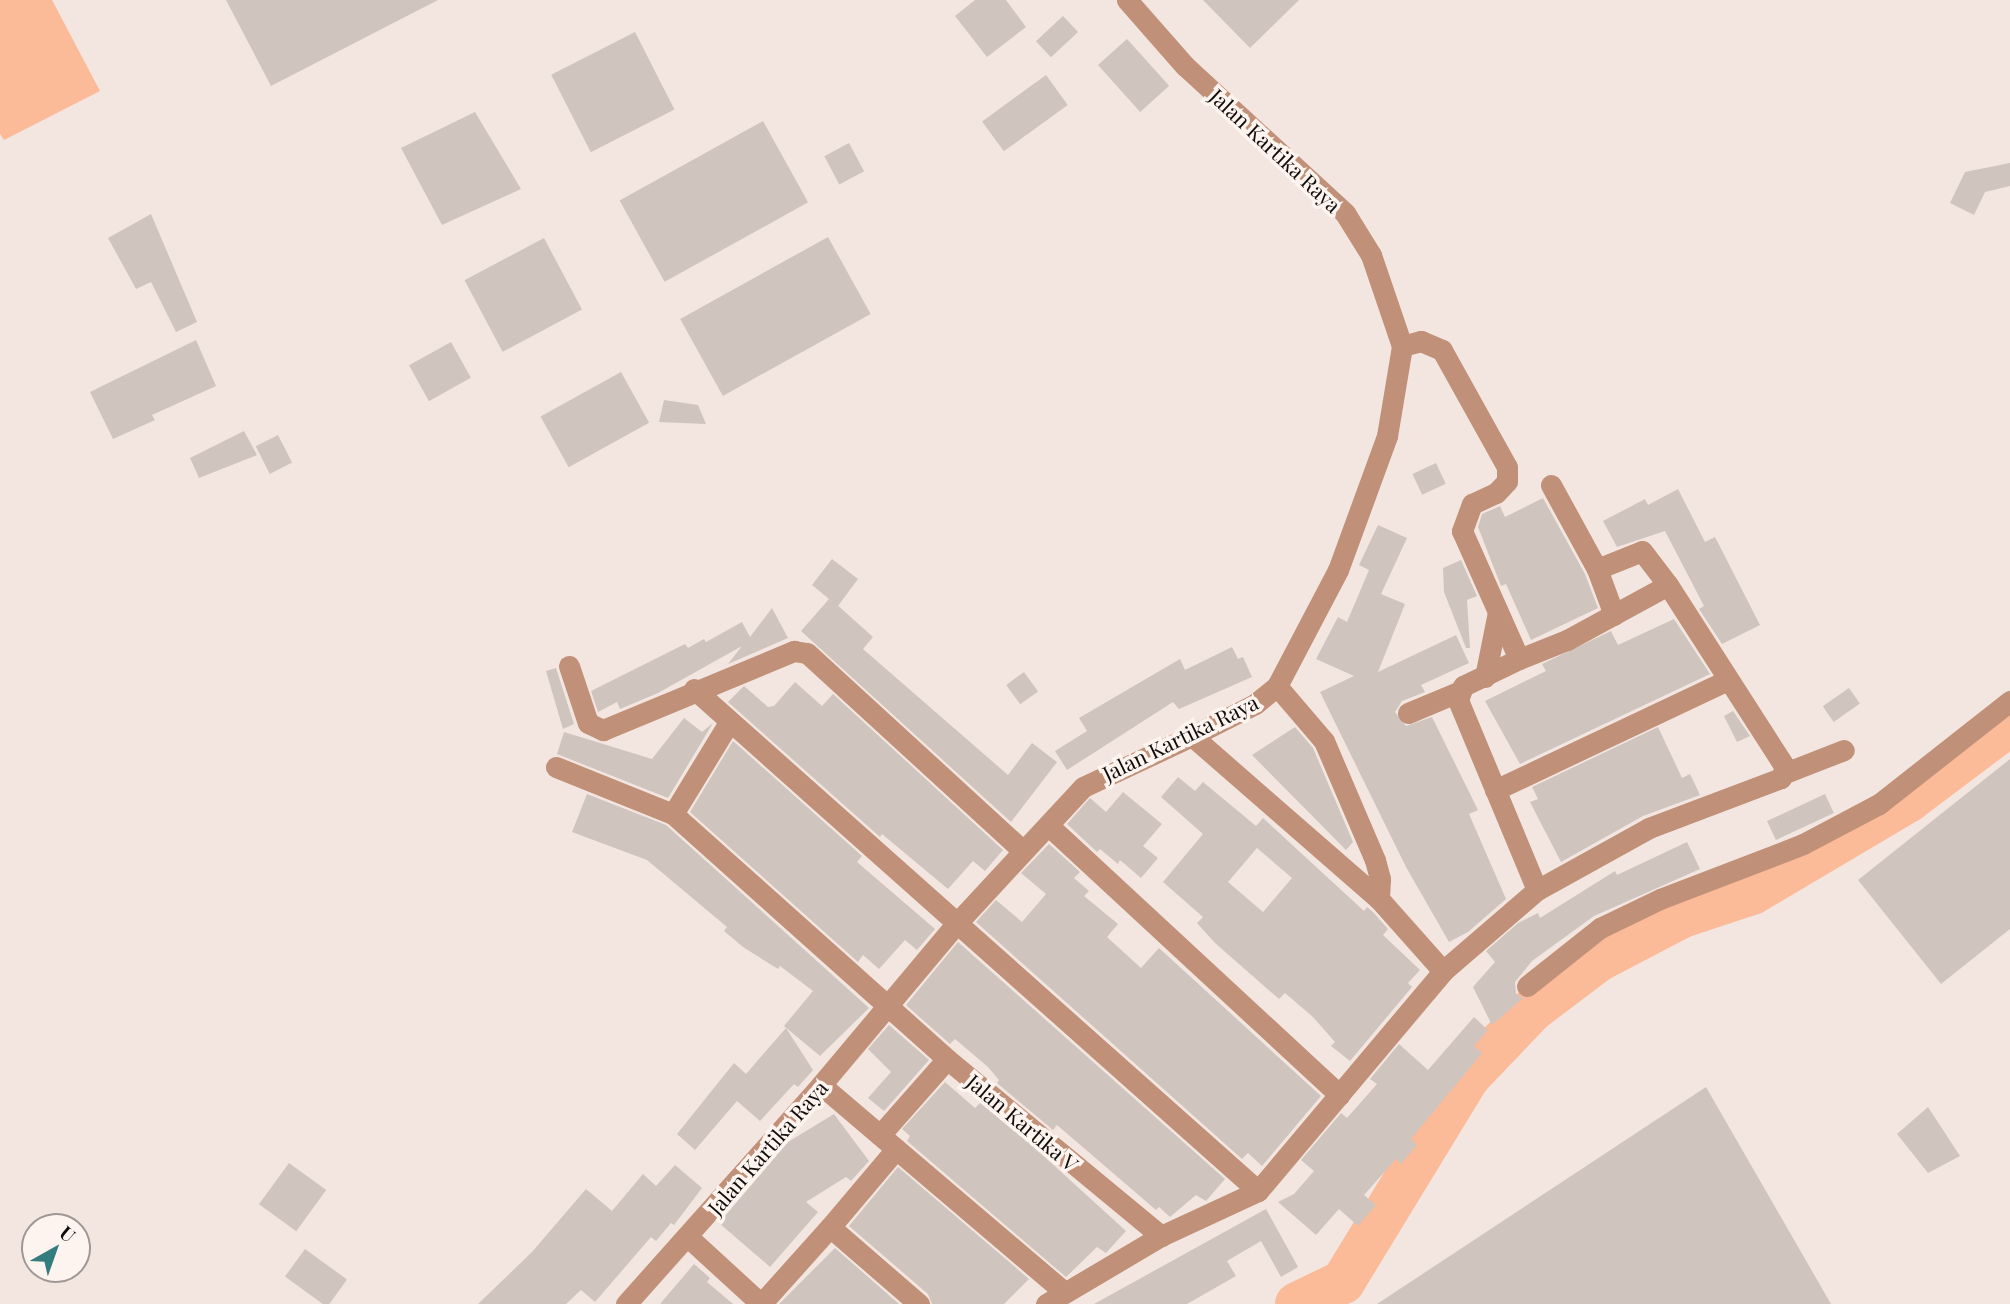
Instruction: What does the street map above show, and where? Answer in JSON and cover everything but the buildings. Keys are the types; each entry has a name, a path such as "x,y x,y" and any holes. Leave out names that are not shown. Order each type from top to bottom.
{"street":[{"name":"Jalan Kartika Raya","path":"626,1304 821,1085 1022,850 1094,780 1255,704 1277,686 1343,558 1387,436 1402,346 1371,255 1345,213 1185,66 1127,0"},
{"path":"1402,346 1421,341 1442,350 1507,467 1507,481 1496,493 1472,505 1462,531 1519,659"},
{"path":"1551,485 1597,569 1614,615"},
{"path":"1597,569 1642,551 1668,585 1726,681 1785,766 1785,773"},
{"path":"1408,713 1458,692 1519,659 1614,615 1668,585"},
{"path":"1485,677 1498,611"},
{"path":"569,666 588,723 594,729 603,730 694,690 794,651 807,653 1022,850"},
{"path":"1495,790 1726,681"},
{"path":"1277,686 1324,741 1375,860 1380,879 1379,899"},
{"path":"694,690 728,724 1258,1191"},
{"path":"1458,692 1536,890"},
{"path":"1527,986 1600,928 1660,899 1802,844 1879,804 2010,701"},
{"path":"673,814 728,724"},
{"path":"1192,736 1379,899 1443,971"},
{"path":"1046,1304 1161,1236 1258,1191 1443,971 1536,890 1649,828 1844,750"},
{"name":"Jalan Kartika V","path":"556,767 673,814 890,1004 947,1059 1161,1236"},
{"path":"1049,826 1339,1095"},
{"path":"688,1237 761,1304 830,1227 947,1059"},
{"path":"821,1085 1064,1292"},
{"path":"830,1227 919,1304"}],"shaded area":[{"path":"0,0 52,0 100,91 4,140 0,134"}],"waterway":[{"path":"1297,1304 1343,1282 1468,1077 1532,1010 1598,960 1682,916 1752,893 1909,800 2010,724"}]}
